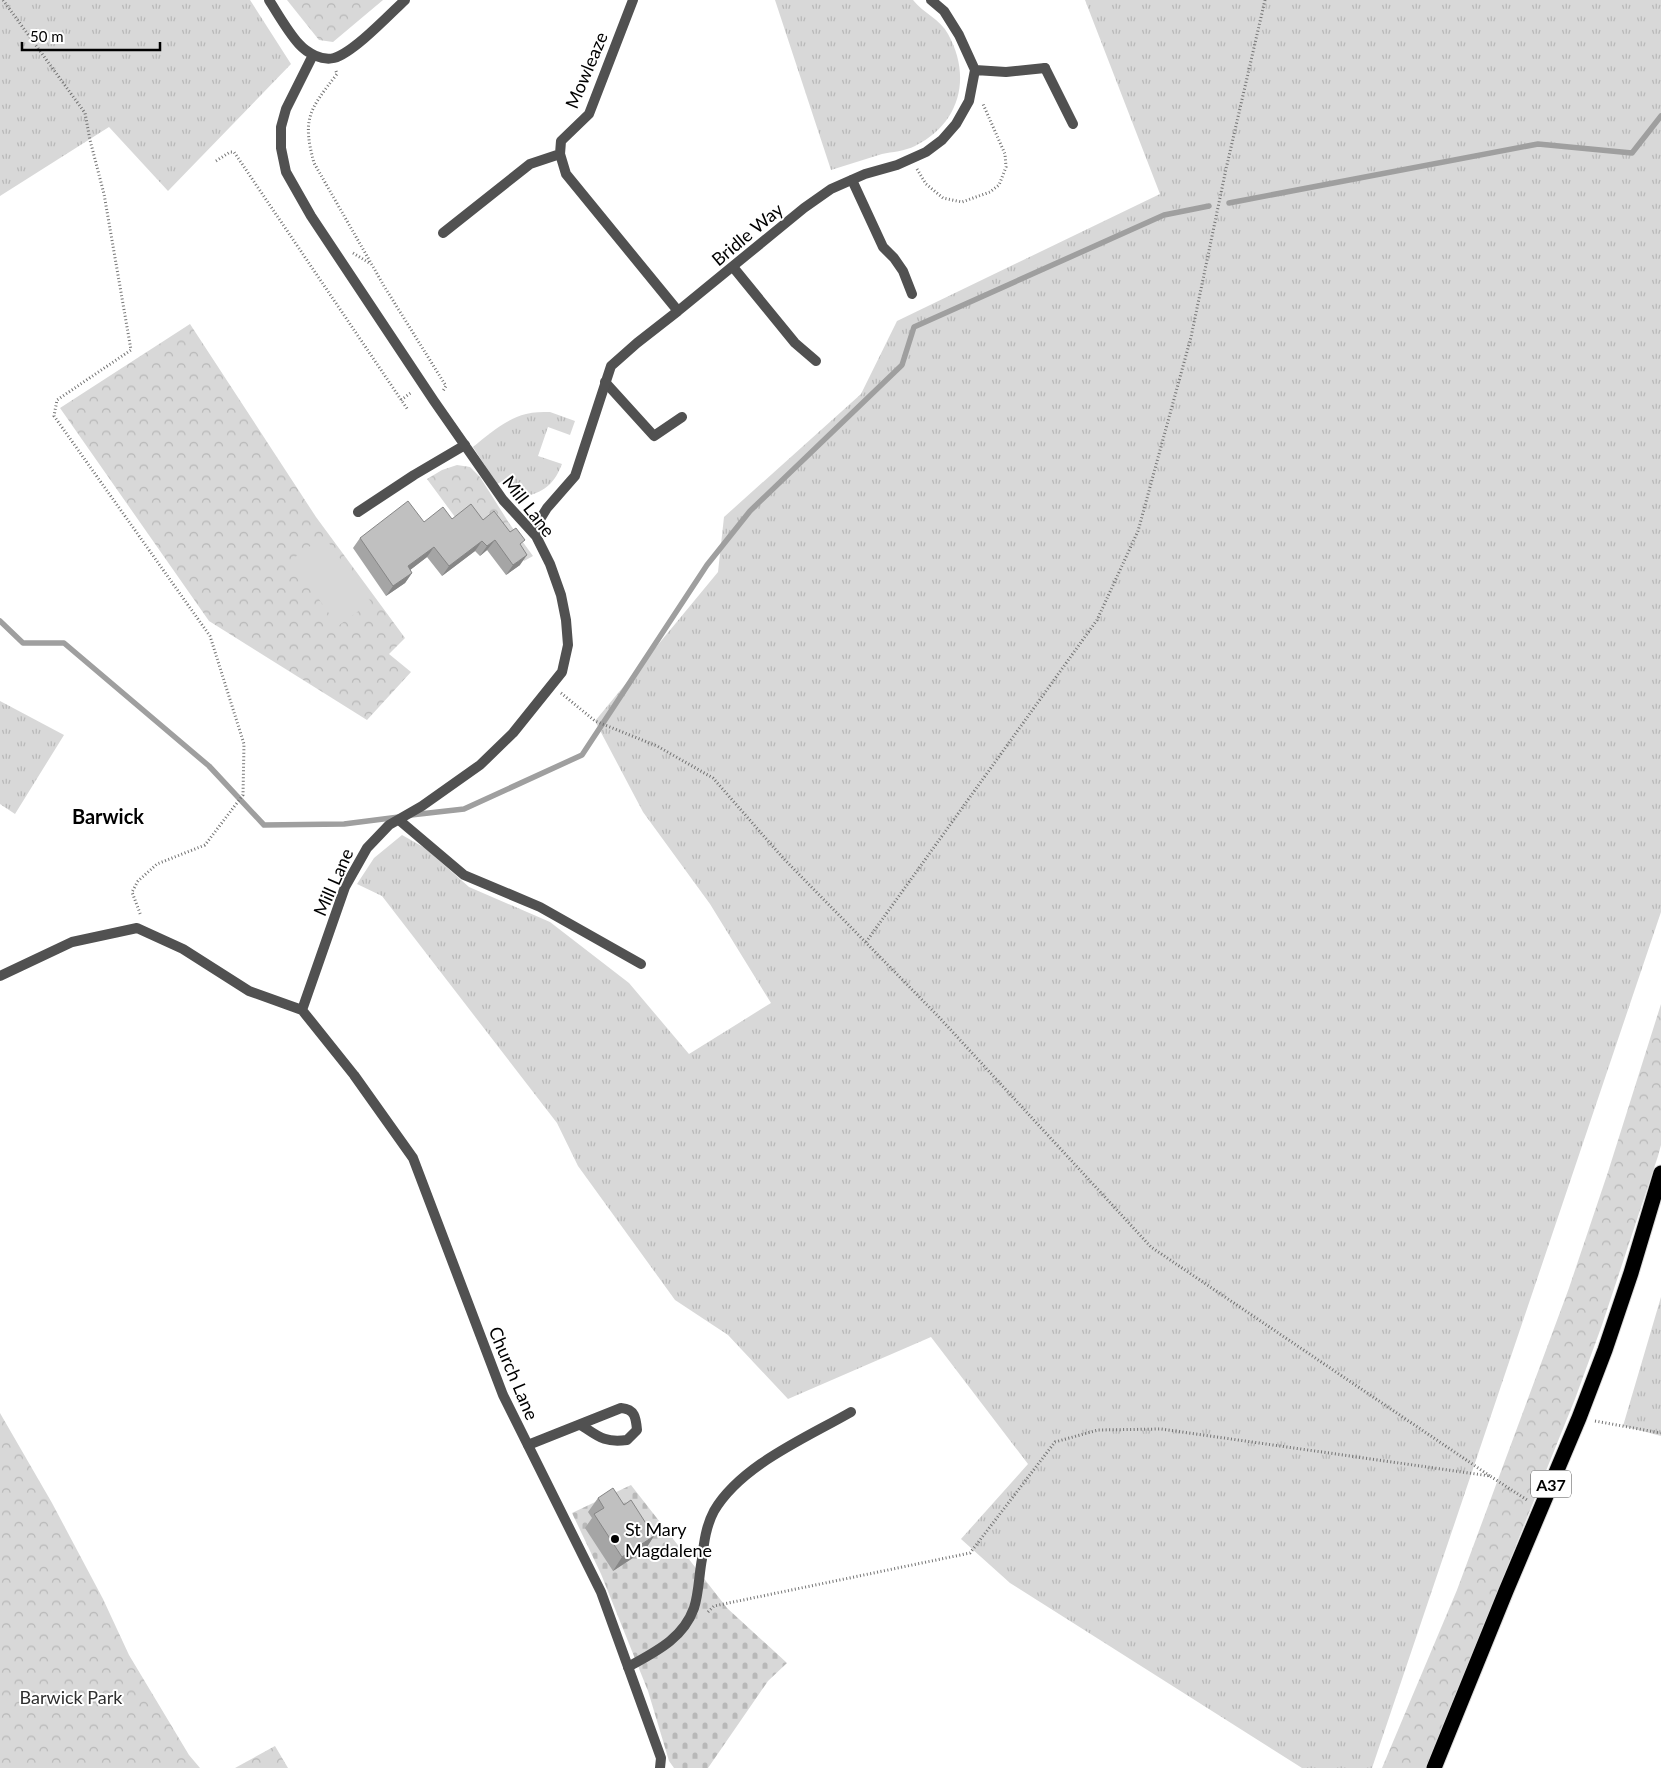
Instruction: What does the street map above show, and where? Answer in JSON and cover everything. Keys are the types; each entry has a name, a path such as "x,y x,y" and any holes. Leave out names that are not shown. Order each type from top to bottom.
{"highway":[{"name":"A37","path":"1434,1768 1579,1418 1605,1350 1661,1173"}],"street":[{"path":"269,0 299,44 312,54 328,59 335,58 344,53 368,35 405,0"},
{"name":"Mowleaze","path":"560,154 561,141 589,114 633,0"},
{"path":"931,0 944,11 959,35 975,70 1006,72 1045,68 1072,124"},
{"name":"Mill Lane","path":"302,1010 344,887 367,848 389,825 422,806 480,765 514,733 562,672 568,645 561,595 550,564 536,536 503,500 423,385 311,216 286,172 281,148 281,127 286,108 312,54"},
{"name":"Bridle Way","path":"536,536 539,521 547,508 575,476 611,366 804,208 831,189 911,159 926,152 942,140 956,124 969,101 975,70"},
{"path":"444,233 530,164 560,154 566,174 678,311"},
{"path":"852,180 883,247 903,271 912,294"},
{"path":"733,267 795,343 816,361"},
{"path":"605,382 654,436 682,417"},
{"path":"358,512 414,475 465,445"},
{"path":"399,820 464,875 540,907 641,964"},
{"path":"0,976 72,942 137,928 183,949 249,991 302,1010"},
{"name":"Church Lane","path":"302,1010 354,1075 412,1158 503,1394 601,1592 661,1758 660,1768"},
{"path":"528,1445 621,1408 633,1411 637,1430 627,1440 610,1440 600,1438 582,1425"},
{"path":"628,1667 668,1644 682,1630 694,1607 706,1530 714,1512 730,1489 747,1474 773,1456 851,1412"}],"path":[{"path":"3,0 85,113 104,194 131,350 57,400 54,416 210,636 244,744 244,795 205,845 157,864 138,881 132,892 147,933"},
{"path":"866,942 1097,620 1138,531 1191,337 1226,169 1265,0"},
{"path":"335,58 337,74 321,94 309,116 309,144 314,163 384,286 446,386 439,397"},
{"path":"911,159 926,184 943,198 962,202 990,192 999,185 1006,168 1005,154 983,104 970,96"},
{"path":"216,161 230,152 234,152 408,410"},
{"path":"551,686 595,721 657,746 713,778 783,858 937,1015 1151,1247 1540,1509"},
{"path":"1579,1418 1661,1433"},
{"path":"702,1617 714,1606 970,1553 1055,1442 1098,1430 1160,1429 1490,1476"}],"green space":[{"path":"0,0 250,0 291,64 168,191 109,127 0,196"},
{"path":"287,0 383,0 333,42 319,40"},
{"path":"775,0 913,0 941,24 955,50 960,83 952,112 943,125 930,137 915,146 831,170"},
{"path":"1085,0 1661,0 1661,912 1372,1768 1302,1768 1010,1583 961,1539 1028,1464 931,1337 788,1399 728,1335 675,1300 578,1166 557,1123 382,896 357,884 374,858 402,835 425,848 469,887 550,922 629,983 689,1054 771,1003 710,904 643,812 595,721 718,572 724,517 861,394 897,321 1160,194"},
{"path":"190,324 316,517 405,638 389,654 411,672 367,720 209,621 60,408"},
{"path":"550,412 575,421 570,435 548,427 538,456 562,464 553,481 540,491 527,496 507,486 503,481 497,484 473,447 498,427 512,419 529,413"},
{"path":"457,465 470,467 480,477 509,523 533,556 524,561 507,536 455,517 427,479 442,470"},
{"path":"324,536 371,602 338,626 291,560"},
{"path":"0,701 64,735 15,814 0,804"},
{"path":"1661,1004 1661,1145 1602,1325 1575,1399 1426,1768 1382,1768 1457,1590 1569,1288"},
{"path":"1661,1297 1661,1436 1623,1426"},
{"name":"Barwick Park","path":"0,1413 52,1503 103,1599 129,1655 189,1755 200,1768 0,1768"},
{"path":"631,1485 727,1608 787,1663 768,1681 708,1768 674,1768 669,1761 648,1691 601,1574 572,1513"},
{"path":"275,1746 288,1768 235,1768"}],"building":[{"path":"408,501 424,522 443,507 452,519 471,504 483,520 494,511 510,532 516,528 525,540 520,544 527,555 513,565 495,540 487,546 482,541 449,566 434,547 408,566 412,573 393,586 360,538"},
{"path":"613,1488 624,1505 631,1500 654,1536 622,1557 594,1514 604,1508 598,1498"}],"waterway":[{"path":"1229,203 1538,144 1632,153 1661,116"},
{"path":"411,815 464,809 582,755 707,565 750,511 902,365 914,327 1164,215 1209,206"},
{"path":"0,621 23,643 64,643 209,766 264,825 344,824 399,817"}],"place":[{"name":"St Mary Magdalene","path":"615,1539"}],"district":[{"name":"Barwick","path":"108,816"}]}
